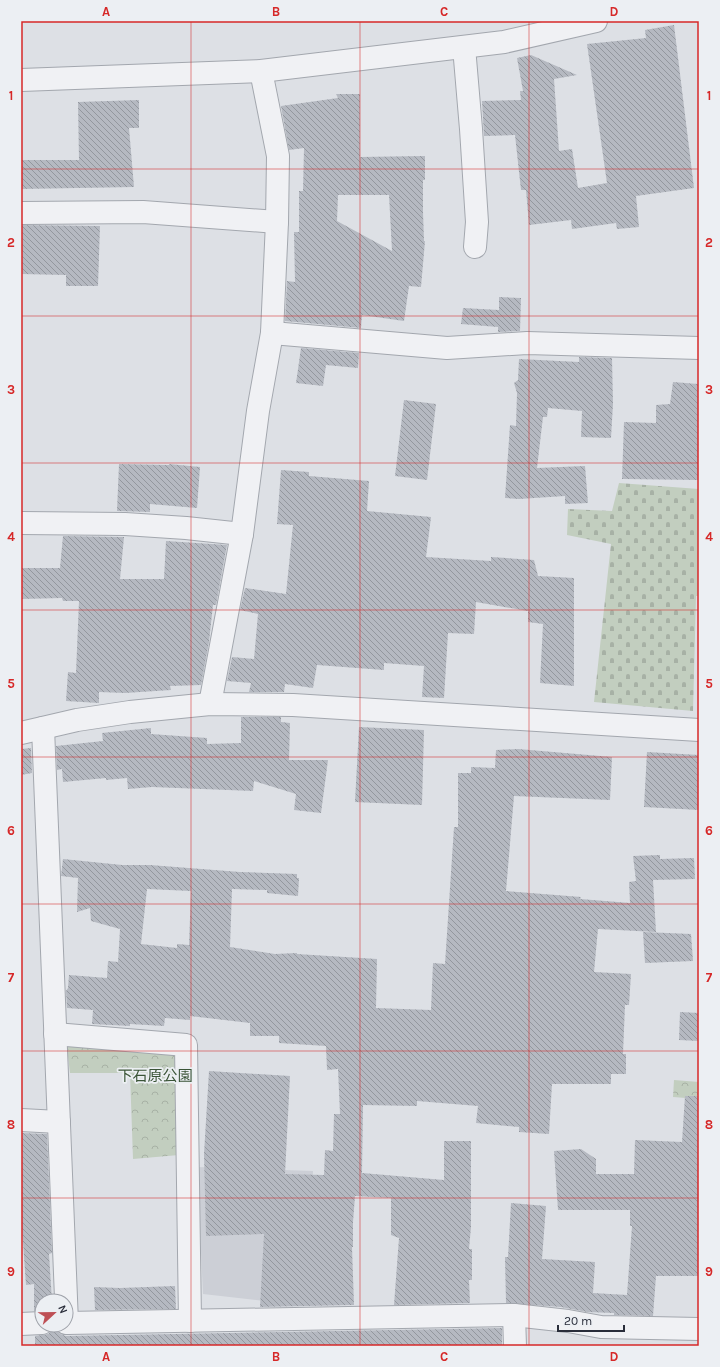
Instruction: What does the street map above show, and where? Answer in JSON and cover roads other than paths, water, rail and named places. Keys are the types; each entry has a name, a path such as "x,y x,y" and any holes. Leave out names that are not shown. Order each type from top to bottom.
{"street":[{"path":"21,80 261,71 504,42 596,21"},
{"path":"464,47 477,222 475,248"},
{"path":"210,704 242,534 258,411 272,333 277,222 278,156 261,71"},
{"path":"21,213 143,212 277,222"},
{"path":"272,333 447,348 527,343 699,348"},
{"path":"21,523 125,524 186,528 242,534"},
{"path":"21,733 77,720 130,712 210,704 293,705 699,730"},
{"path":"43,728 65,1293"},
{"path":"55,1034 186,1045 190,1321"},
{"path":"21,1120 59,1122"},
{"path":"514,1315 515,1346"},
{"path":"74,1323 514,1315 568,1321 601,1327 699,1328"},
{"path":"21,1324 34,1323"}],"park label":[{"name":"下石原公園","path":"155,1076"}]}
